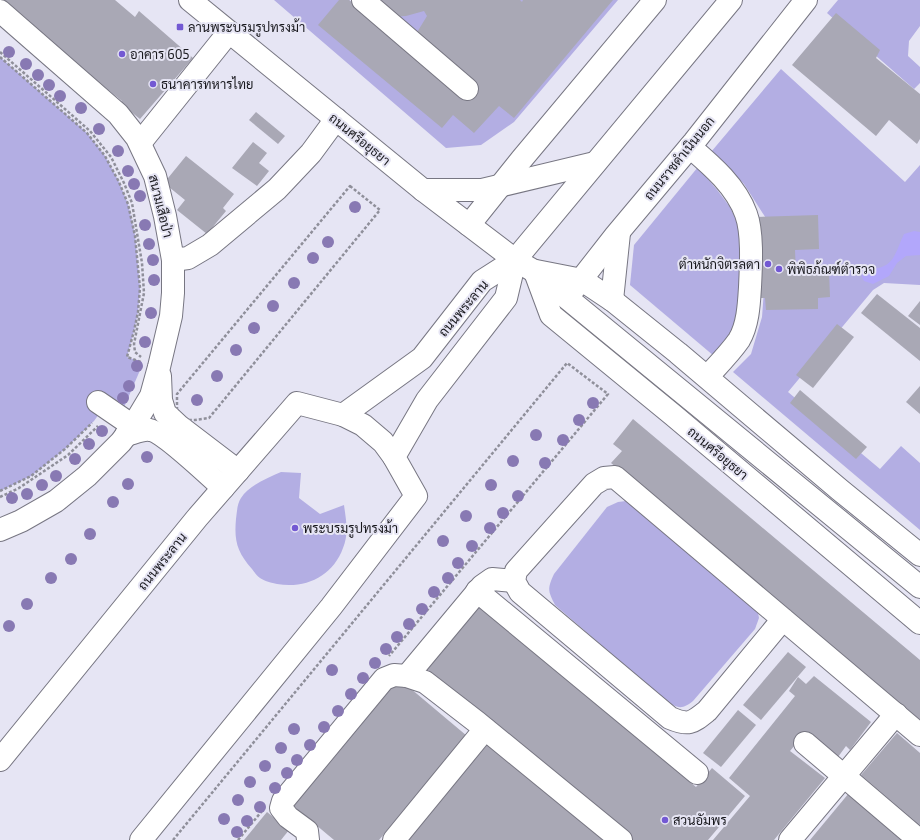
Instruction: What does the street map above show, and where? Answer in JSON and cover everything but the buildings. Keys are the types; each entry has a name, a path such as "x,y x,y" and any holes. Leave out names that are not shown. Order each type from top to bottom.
{"main road":[{"name":"ถนนศรีอยุธยา","path":"190,0 423,190 516,260 534,271 920,587"},
{"path":"469,225 654,0"},
{"path":"516,260 731,0"},
{"name":"ถนนราชดำเนินนอก","path":"551,315 582,280 619,232 690,147 806,0"},
{"path":"367,1 467,89"},
{"name":"สนามเสือป่า","path":"0,11 118,114 137,138 155,176 165,216 173,260 171,316 148,364 151,396 130,431 88,476 56,501 22,521 0,530"},
{"path":"140,143 229,32"},
{"path":"173,260 188,258 210,245 277,189 311,153 336,119"},
{"path":"690,147 713,166 726,181 746,213 749,226 751,256 749,306 739,340 690,399"},
{"path":"423,190 480,179 522,160"},
{"path":"423,190 482,190 595,163"},
{"path":"612,300 619,232"},
{"name":"ถนนพระลาน","path":"343,415 422,358 482,282 516,260"},
{"name":"ถนนพระลาน","path":"394,457 427,400 506,298 516,260"},
{"name":"ถนนศรีอยุธยา","path":"534,271 582,280 612,300 707,377 840,490 920,555"},
{"name":"ถนนศรีอยุธยา","path":"534,271 551,315 920,623"},
{"name":"สนามเสือป่า","path":"148,364 165,413 179,426 238,471"},
{"path":"643,391 659,373"},
{"name":"ถนนพระลาน","path":"0,760 192,524 297,403 343,415 363,425 383,442 394,457 416,496 321,620 141,840"},
{"path":"96,412 130,431 152,430 167,440 223,488"},
{"path":"783,619 707,711 693,722 681,723 670,718 520,592 514,581 516,571 594,484 604,478 615,477 920,734"},
{"path":"840,557 858,536"},
{"path":"407,676 482,586 492,579 514,581"},
{"path":"477,591 697,773"},
{"path":"308,840 307,831 288,817 281,808 283,801 384,679 394,676 407,676 425,682 621,840"},
{"path":"790,840 896,714"},
{"path":"394,840 485,729"},
{"path":"805,744 919,840"}],"path":[{"path":"0,52 90,131 111,157 124,183 132,203 142,263 144,293 134,344 135,352 148,364"},
{"path":"0,57 87,134 105,156 119,182 128,204 134,236 140,288 137,318 127,357 148,364"},
{"path":"350,186 380,210 209,418 184,420 177,410 177,394 350,186"},
{"path":"173,840 567,363 608,394 387,659"},
{"path":"0,492 31,476 65,450 96,412"},
{"path":"0,496 19,488 63,459 99,424"},
{"path":"238,840 263,810"}],"shaded area":[{"path":"274,0 349,0 467,98 382,2 384,0 618,0 514,122 481,145 446,148"},
{"path":"838,0 920,0 920,26 909,41 908,56 920,67 920,83 914,89 827,13"},
{"path":"0,57 87,133 105,156 119,182 128,204 135,235 140,288 138,312 127,357 142,362 124,411 109,400 94,421 65,449 31,476 0,491"},
{"path":"781,69 905,182 920,165 920,285 884,283 873,290 788,392 880,469 901,446 920,463 920,530 733,372 751,354 762,317 769,223 744,184 711,152"},
{"path":"698,167 730,207 741,231 741,312 730,333 714,356 630,285 634,245"},
{"path":"914,231 920,232 920,255 906,256 897,263 889,276 873,284 864,281 862,277 863,269 884,266 892,260 904,234"},
{"path":"281,472 301,473 299,498 320,514 344,505 346,537 345,543 338,558 333,566 325,573 308,582 298,584 277,584 260,578 243,557 236,540 238,505 244,493 265,479"},
{"path":"626,501 757,608 759,618 755,629 693,701 684,707 678,707 667,702 555,605 549,590 554,574 607,507 618,502"}],"place":[{"name":"ลานพระบรมรูปทรงม้า","path":"180,27"},
{"name":"อาคาร 605","path":"122,54"},
{"name":"ธนาคารทหารไทย","path":"153,84"},
{"name":"ตำหนักจิตรลดา","path":"768,264"},
{"name":"พิพิธภ้ณฑ์ตำรวจ","path":"779,269"},
{"name":"พระบรมรูปทรงม้า","path":"295,528"},
{"name":"สวนอัมพร","path":"665,820"}]}
